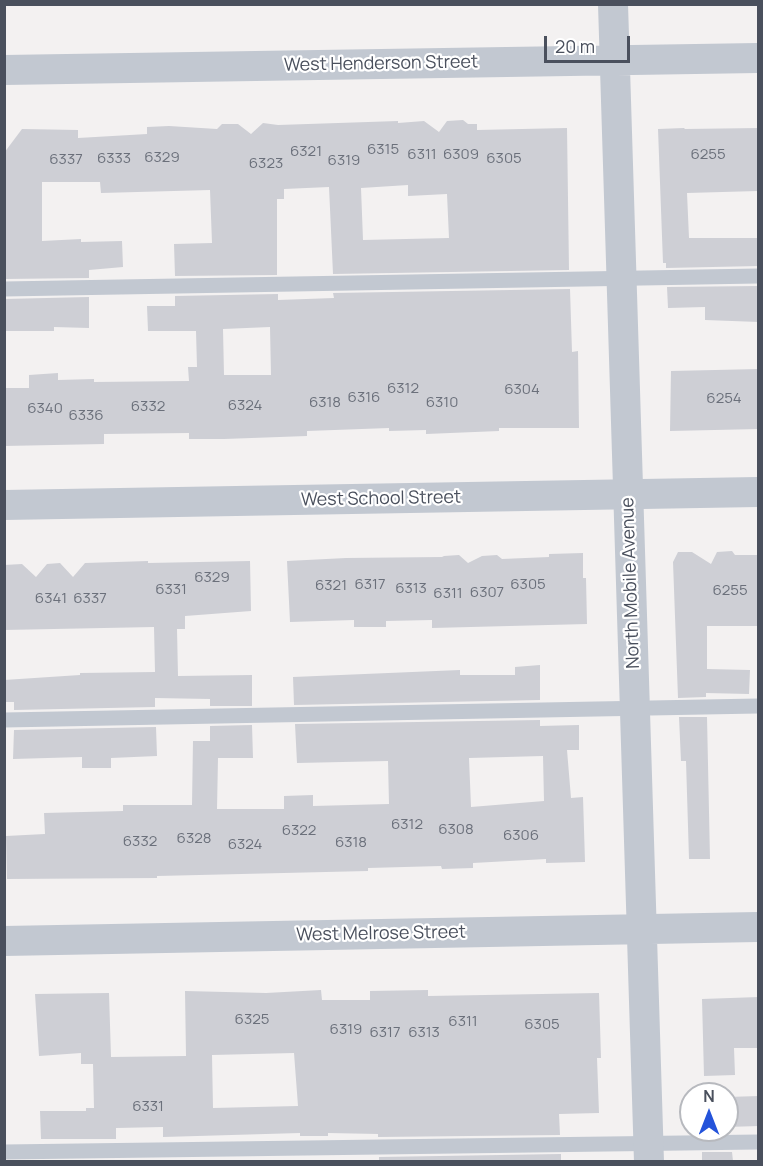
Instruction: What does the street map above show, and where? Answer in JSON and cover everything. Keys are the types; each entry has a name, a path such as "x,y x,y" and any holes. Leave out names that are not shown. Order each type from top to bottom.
{"street":[{"name":"North Mobile Avenue","path":"614,4 649,1153"},
{"name":"West Henderson Street","path":"4,70 759,58"},
{"name":"West School Street","path":"4,505 759,492"},
{"name":"West Melrose Street","path":"4,941 759,927"}],"lane":[{"path":"4,289 759,276"},
{"path":"4,720 759,706"},
{"path":"4,1152 649,1153 759,1142"}],"building":[{"path":"463,120 468,124 477,124 477,130 567,128 569,270 333,274 329,187 284,189 284,199 277,199 277,275 175,276 174,244 212,243 210,190 101,193 100,182 42,182 42,241 81,239 81,242 122,241 123,267 89,270 89,278 4,279 4,153 22,129 78,130 78,138 147,134 147,127 217,129 222,124 238,124 251,134 263,123 278,125 424,121 439,132 447,121","holes":["408,185 408,196 447,194 449,238 363,240 361,188"]},
{"path":"759,128 758,191 687,193 689,238 759,238 759,266 666,268 666,263 663,263 658,129"},
{"path":"759,286 759,322 705,320 705,307 668,308 667,287"},
{"path":"570,289 572,352 578,351 579,428 499,428 499,431 426,434 426,430 389,431 389,428 307,431 307,436 224,439 189,439 189,433 104,434 104,444 4,446 4,388 29,388 29,375 58,373 58,380 94,379 94,382 189,381 188,367 197,367 196,331 148,331 147,306 175,306 175,296 278,294 278,300 334,298 333,293","holes":["270,327 271,375 224,375 223,329"]},
{"path":"89,297 89,328 54,327 54,331 4,331 4,299"},
{"path":"759,369 759,429 670,431 671,371"},
{"path":"732,551 735,555 759,555 759,626 707,626 707,669 750,670 749,694 706,693 706,697 678,698 673,562 678,552 692,552 711,564 717,552"},
{"path":"583,553 587,624 432,628 432,620 386,621 386,627 354,627 354,620 290,622 287,561 459,555 468,563 482,556 497,555 502,559"},
{"path":"148,561 148,563 250,561 251,611 185,616 185,629 177,629 178,676 252,675 252,706 210,706 210,699 155,698 155,707 14,710 14,702 4,702 4,680 80,675 80,673 155,672 154,627 4,630 4,565 22,564 36,577 47,564 60,563 73,577 85,563"},
{"path":"540,665 540,700 294,705 293,677 460,670 460,675 515,675 515,667"},
{"path":"679,717 707,717 710,859 689,859 686,761 681,761"},
{"path":"540,720 540,726 579,725 579,750 567,750 571,798 583,797 585,862 546,863 546,859 473,863 473,868 442,869 441,866 368,868 368,871 157,876 157,878 7,879 6,836 45,834 44,813 123,811 123,805 192,805 193,741 210,741 210,726 252,725 253,758 218,758 217,809 284,809 284,796 313,795 313,806 389,804 388,761 297,763 295,724","holes":["543,756 544,801 471,807 469,758"]},
{"path":"156,727 157,756 111,758 111,768 82,768 82,757 13,759 14,730"},
{"path":"321,990 322,1000 370,1000 370,991 428,990 428,996 599,993 601,1058 597,1058 599,1113 559,1114 560,1135 378,1137 378,1134 328,1133 328,1136 300,1136 300,1133 163,1137 163,1127 116,1128 116,1139 41,1139 40,1111 86,1111 86,1108 94,1108 93,1064 81,1064 81,1053 39,1056 35,994 109,993 111,1057 186,1056 185,991 266,993","holes":["294,1053 298,1106 213,1108 212,1055"]},
{"path":"759,997 759,1048 734,1048 735,1075 704,1076 702,999"},
{"path":"759,1096 759,1126 739,1127 739,1097"},
{"path":"702,1152 732,1152 733,1161 702,1161"},
{"path":"561,1154 561,1161 379,1161 379,1157"}]}
